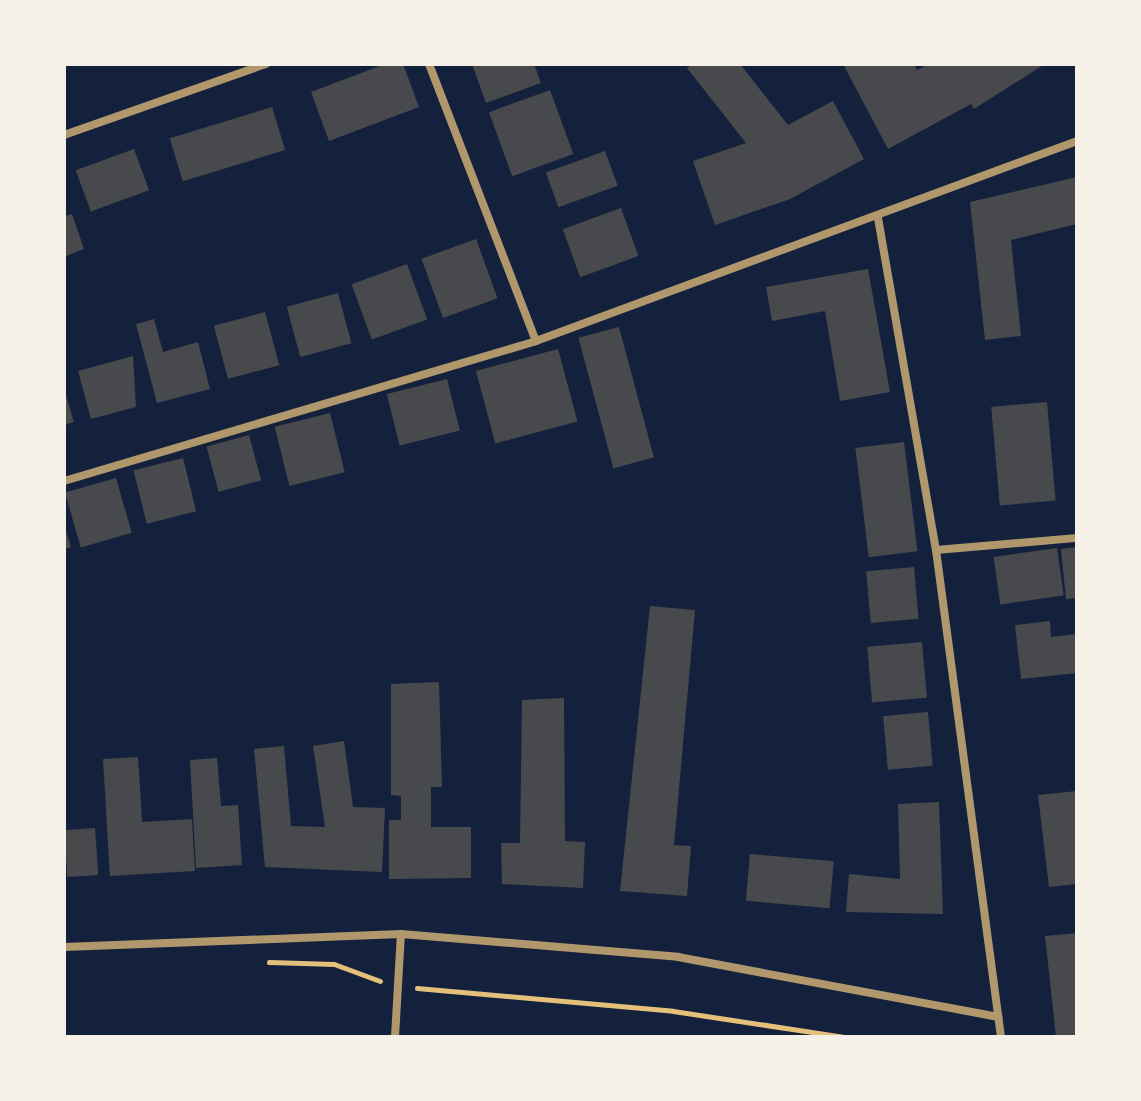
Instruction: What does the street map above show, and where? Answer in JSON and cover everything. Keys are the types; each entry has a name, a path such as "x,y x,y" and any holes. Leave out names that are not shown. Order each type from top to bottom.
{"street":[{"path":"64,135 266,64"},
{"path":"429,64 536,341"},
{"path":"64,481 536,341 878,218 1077,141"},
{"path":"878,218 936,550 1001,1037"},
{"path":"936,550 1077,538"},
{"path":"64,947 401,934 678,957 998,1017"},
{"path":"395,1037 402,986 401,934"}],"path":[{"path":"259,962 334,964 402,986 673,1011 844,1037"}],"building":[{"path":"385,64 403,64 419,107 329,141 311,92"},
{"path":"472,64 534,64 541,83 486,103"},
{"path":"692,64 740,64 788,125 833,101 864,159 790,199 715,225 693,161 746,143 687,68"},
{"path":"843,64 914,64 917,70 929,64 1045,64 974,109 971,104 888,149"},
{"path":"550,90 573,154 512,176 489,112"},
{"path":"272,107 285,150 183,181 170,138"},
{"path":"134,149 149,190 91,212 76,170"},
{"path":"605,151 618,186 558,207 546,173"},
{"path":"1077,177 1077,224 1011,240 1021,336 985,340 970,202"},
{"path":"621,208 638,256 580,277 563,229"},
{"path":"72,214 84,249 64,257 64,216"},
{"path":"476,239 498,298 443,318 421,259"},
{"path":"407,264 427,319 372,340 352,284"},
{"path":"868,269 890,392 840,401 825,311 772,321 766,287"},
{"path":"338,293 351,343 300,357 287,307"},
{"path":"265,312 279,365 228,379 214,326"},
{"path":"154,319 163,352 198,342 210,389 157,403 136,324"},
{"path":"619,327 654,457 613,468 578,338"},
{"path":"558,349 577,421 495,443 476,371"},
{"path":"133,356 136,407 91,419 78,371"},
{"path":"447,379 460,430 400,445 387,394"},
{"path":"64,389 74,422 64,425"},
{"path":"1047,402 1056,501 1000,506 991,407"},
{"path":"330,413 345,472 289,486 275,427"},
{"path":"249,435 261,480 219,492 206,446"},
{"path":"904,442 917,551 869,557 855,448"},
{"path":"183,458 196,511 147,524 134,470"},
{"path":"116,478 132,533 81,547 65,493"},
{"path":"64,525 71,547 64,549"},
{"path":"1077,547 1077,598 1066,599 1061,549"},
{"path":"1057,548 1064,596 1000,604 994,557"},
{"path":"914,567 919,619 871,623 866,571"},
{"path":"650,606 695,610 674,845 691,846 687,896 620,891"},
{"path":"1050,621 1051,637 1077,634 1077,673 1021,679 1015,625"},
{"path":"922,642 927,698 872,703 867,647"},
{"path":"439,682 442,787 431,787 431,827 471,827 471,878 389,879 389,820 401,820 401,796 391,795 391,684"},
{"path":"564,698 565,841 585,842 583,888 502,884 501,843 520,843 522,700"},
{"path":"928,712 933,766 888,770 883,716"},
{"path":"344,741 353,807 385,808 382,872 265,867 254,749 284,746 291,826 325,827 313,746"},
{"path":"138,757 142,822 192,819 195,871 110,876 103,759"},
{"path":"217,758 221,806 238,805 242,865 196,868 190,760"},
{"path":"1077,791 1077,884 1049,887 1038,795"},
{"path":"939,802 943,914 846,912 849,874 900,879 898,804"},
{"path":"95,828 98,875 67,877 64,830"},
{"path":"750,854 834,861 830,908 746,901"},
{"path":"1077,933 1077,1037 1056,1037 1045,936"}]}
